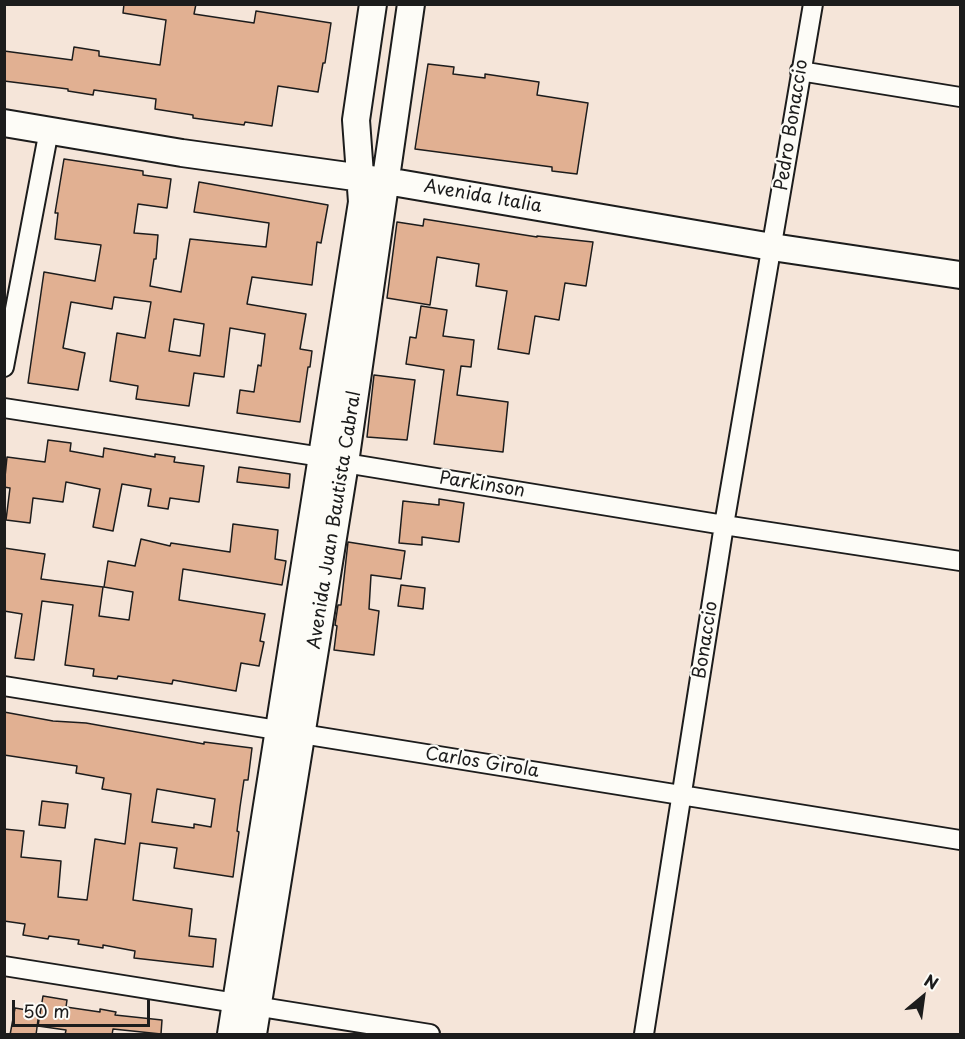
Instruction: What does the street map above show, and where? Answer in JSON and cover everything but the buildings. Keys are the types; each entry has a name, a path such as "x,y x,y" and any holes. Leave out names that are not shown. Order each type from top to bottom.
{"main road":[{"name":"Avenida Juan Bautista Cabral","path":"334,460 362,202 356,120 373,4"},
{"name":"Avenida Juan Bautista Cabral","path":"231,1035 247,1005 334,460 386,181 411,4"},
{"name":"Avenida Italia","path":"4,123 182,153 386,181 772,247 960,275"},
{"name":"Avenida Juan Bautista Cabral","path":"247,1005 253,1035"}],"street":[{"name":"Pedro Bonaccio","path":"772,247 813,4"},
{"path":"800,71 960,97"},
{"path":"4,367 49,130"},
{"name":"Bonaccio","path":"644,1035 724,525 772,247"},
{"name":"Parkinson","path":"4,408 960,561"},
{"name":"Carlos Girola","path":"4,686 960,840"},
{"path":"4,966 430,1035"}]}
